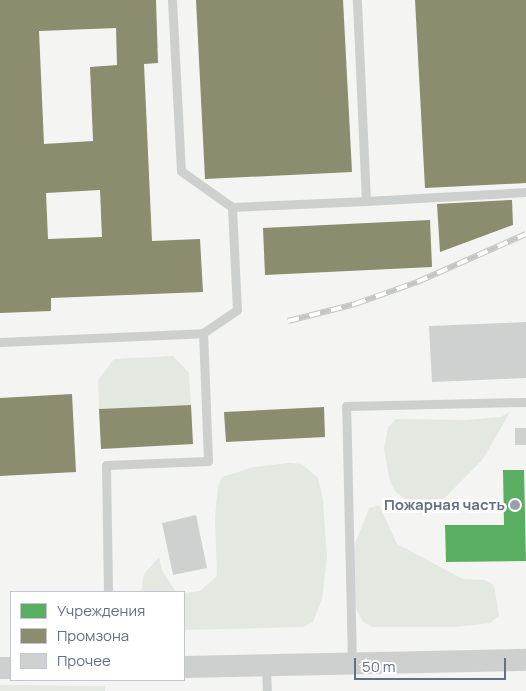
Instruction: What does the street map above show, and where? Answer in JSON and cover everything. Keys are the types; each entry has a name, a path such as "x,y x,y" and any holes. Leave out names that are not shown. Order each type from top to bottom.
{"street":[{"path":"185,667 526,660"}],"lane":[{"path":"172,0 181,171 232,207 526,192"},
{"path":"357,0 366,201"},
{"path":"0,342 203,333 237,310 232,207"},
{"path":"108,591 106,465 208,461 203,333"},
{"path":"352,664 346,406 526,402"},
{"path":"266,666 267,691"}],"shaded area":[{"path":"173,356 189,373 191,405 99,409 98,380 114,359"},
{"path":"510,412 483,459 438,505 405,499 396,492 390,482 384,449 388,427 396,419 466,420 500,417"},
{"path":"289,463 302,464 318,478 323,500 327,558 322,599 313,622 303,627 185,630 185,593 200,591 217,576 215,517 218,487 222,477 254,467"},
{"path":"379,505 397,544 463,579 485,580 494,585 499,616 490,623 456,627 372,627 363,622 353,603 354,546 369,508"},
{"path":"159,557 162,570 175,591 141,591 144,574"},
{"path":"0,685 105,686 105,691 0,691"}],"building: Учреждения":[{"name":"Пожарная часть","path":"503,470 524,470 526,561 446,562 445,525 504,525"}],"building: Промзона":[{"path":"0,0 156,0 158,63 144,64 152,241 200,239 203,292 51,298 51,311 0,313","holes":["116,28 117,65 90,67 93,141 44,144 39,31","100,190 102,237 48,239 46,193"]},
{"path":"196,0 343,0 352,172 205,179"},
{"path":"415,0 526,0 526,183 425,188"},
{"path":"512,200 513,225 440,252 437,204"},
{"path":"430,220 432,267 265,275 263,228"},
{"path":"72,394 76,472 0,476 0,398"},
{"path":"191,405 193,444 101,449 99,409"},
{"path":"324,407 325,437 226,442 224,412"}],"building: Прочее":[{"path":"526,322 526,378 432,382 429,326"},
{"path":"515,428 526,428 526,445 515,445"},
{"path":"196,515 207,568 173,575 162,523"}],"railway":[{"path":"288,321 355,304 417,282 526,234"}],"place":[{"name":"Пожарная часть","path":"515,505"}]}
